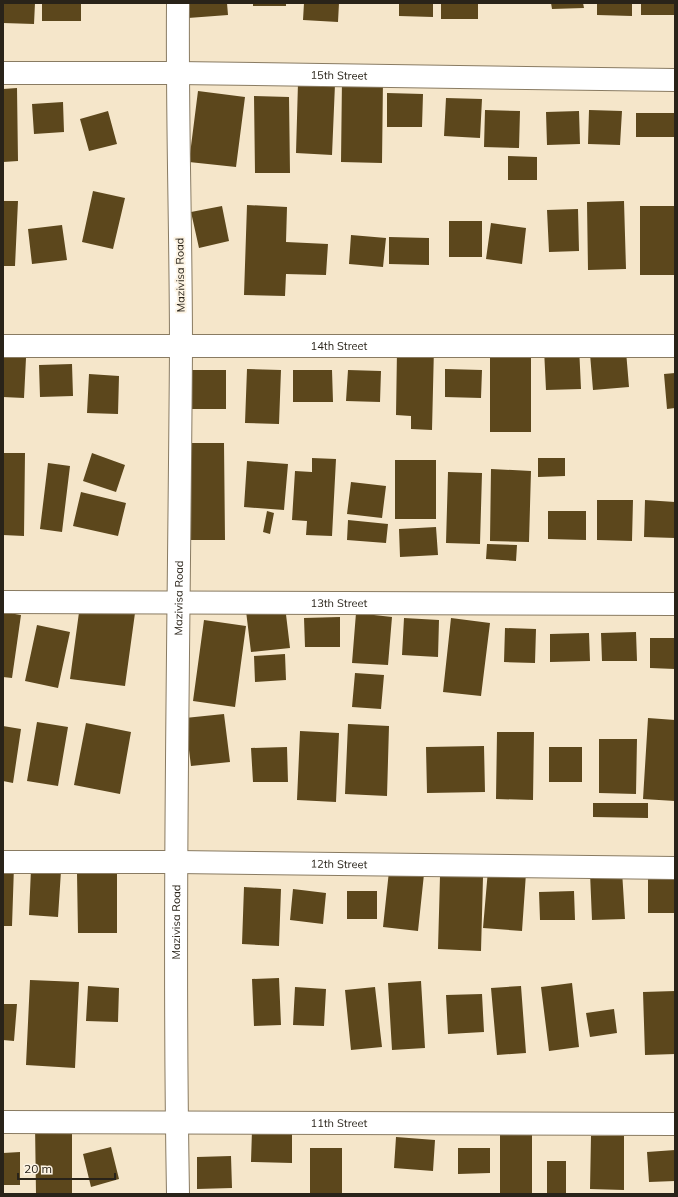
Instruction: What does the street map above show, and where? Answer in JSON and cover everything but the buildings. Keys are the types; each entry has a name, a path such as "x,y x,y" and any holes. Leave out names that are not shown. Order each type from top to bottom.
{"street":[{"name":"Mazivisa Road","path":"178,3 177,73 181,346 177,862 178,1194"},
{"name":"15th Street","path":"3,73 177,73 675,80"},
{"name":"14th Street","path":"3,346 675,346"},
{"name":"13th Street","path":"3,602 675,604"},
{"name":"12th Street","path":"3,862 177,862 675,868"},
{"name":"11th Street","path":"3,1122 675,1124"}]}
